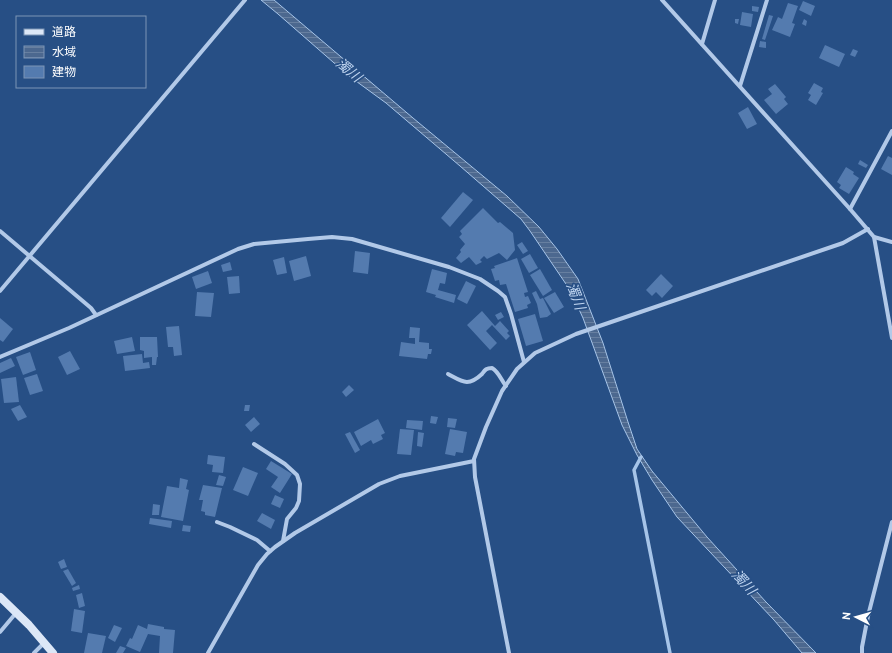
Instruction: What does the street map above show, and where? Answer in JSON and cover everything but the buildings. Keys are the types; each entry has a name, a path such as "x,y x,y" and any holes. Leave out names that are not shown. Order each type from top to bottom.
{"main road":[{"path":"0,597 53,653"}],"street":[{"path":"662,0 874,237 892,338"},
{"path":"702,44 715,0"},
{"path":"740,86 767,0"},
{"path":"0,291 244,1"},
{"path":"850,209 892,131"},
{"path":"509,653 475,477 474,459 486,427 502,392 517,369 535,353 576,334 843,243 868,229"},
{"path":"0,231 91,308 96,315"},
{"path":"874,237 892,242"},
{"path":"0,357 68,328 238,249 254,244 332,238 352,239 449,267 480,279 505,297 524,362"},
{"path":"448,374 466,383 475,379 486,369 492,368 497,371 502,382 506,386"},
{"path":"254,444 285,464 297,475 300,484 299,501 296,508 287,519 283,541"},
{"path":"208,653 258,565 270,551 283,541 379,484 400,476 474,461"},
{"path":"217,522 257,540 270,551"},
{"path":"862,653 868,616 892,522"},
{"path":"0,632 16,613"},
{"path":"34,653 44,643"}],"water":[{"name":"濁川","path":"261,0 274,0 507,196 539,227 557,249 578,279 603,343 637,449 652,471 707,537 766,602 816,653 802,653 774,620 677,517 637,455 622,425 583,318 570,290 521,219 386,103 349,76"}],"waterway":[{"path":"641,457 634,470 670,653"}]}
